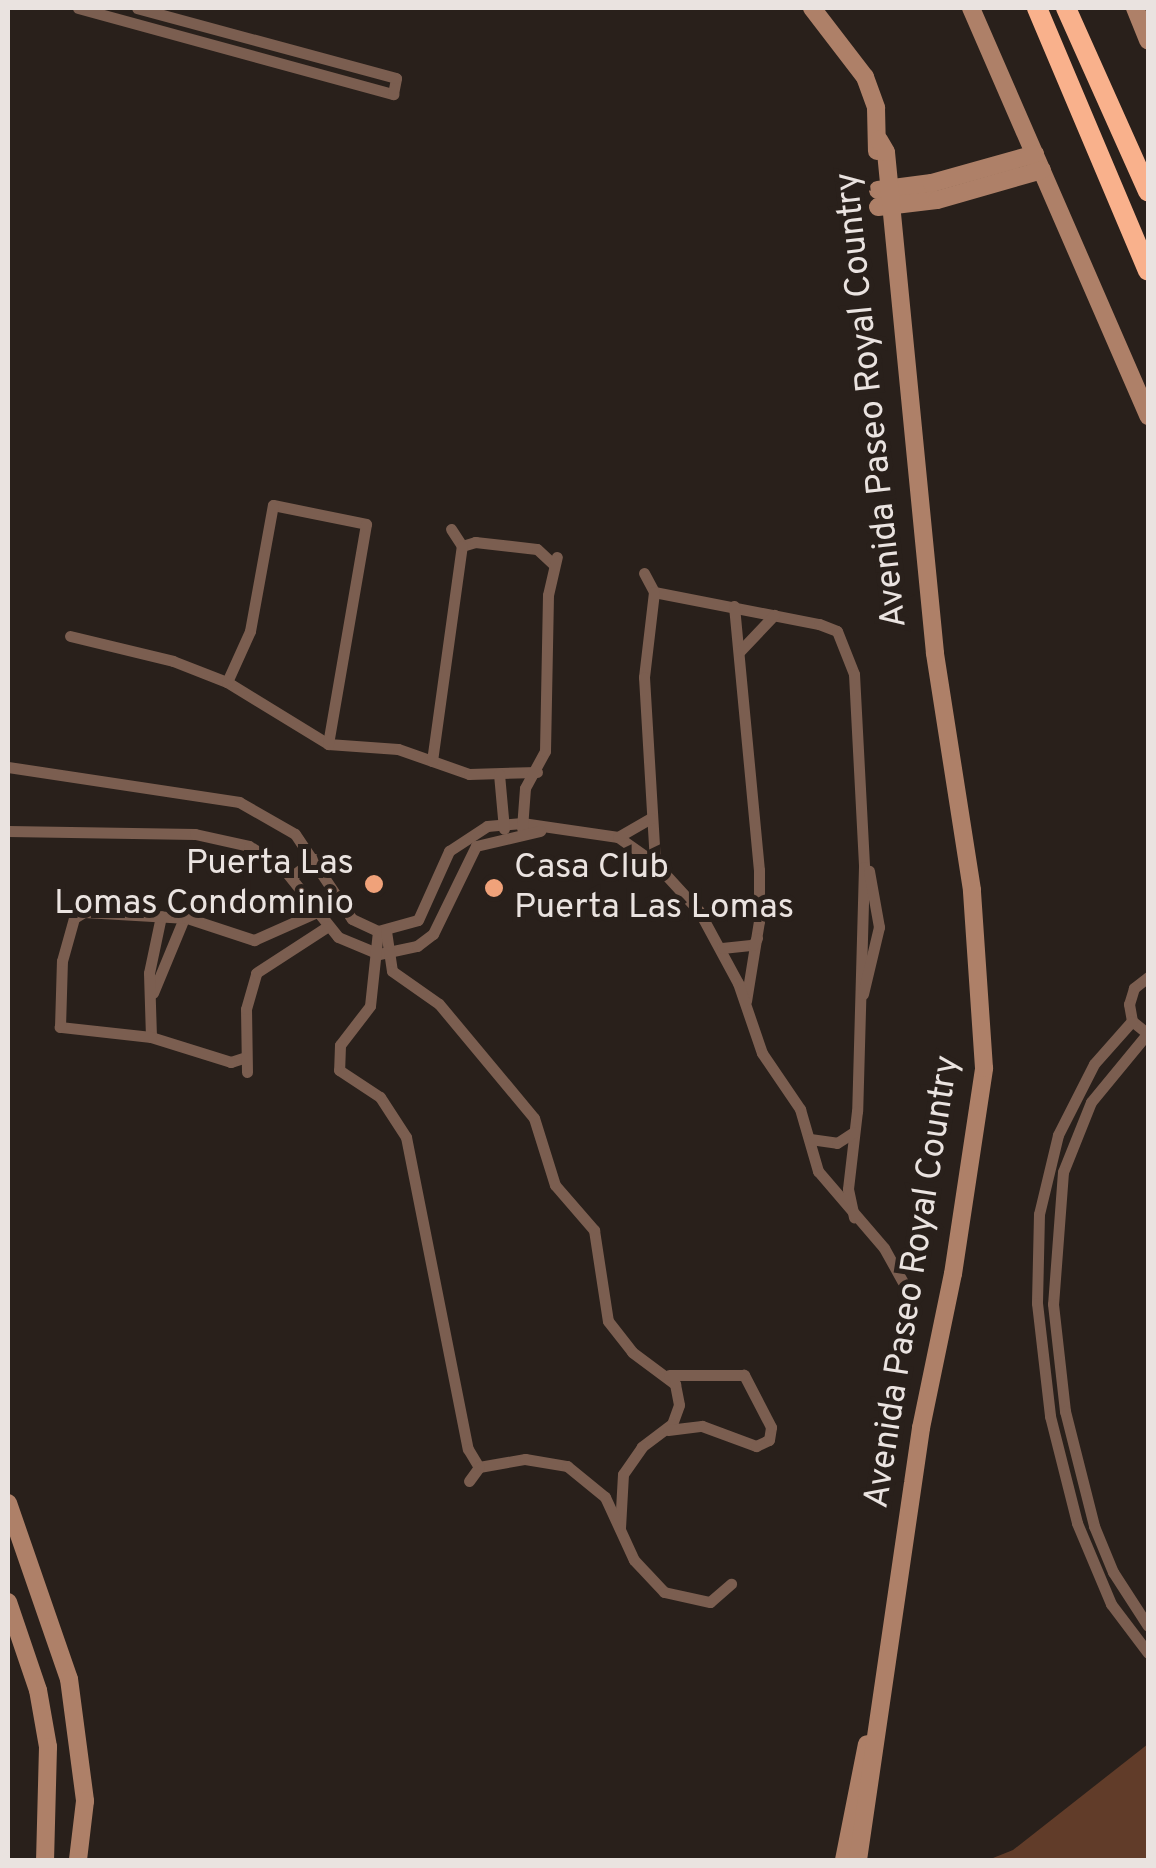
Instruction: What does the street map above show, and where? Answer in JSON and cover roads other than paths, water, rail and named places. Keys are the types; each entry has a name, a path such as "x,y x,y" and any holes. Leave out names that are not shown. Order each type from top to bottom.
{"highway":[{"path":"1036,8 1148,271"},
{"path":"1066,8 1148,191"}],"street":[{"path":"78,8 393,94 396,78 137,8"},
{"name":"Avenida Paseo Royal Country","path":"812,8 856,60 876,108 922,567 972,890 984,1068 858,1860"},
{"path":"971,8 1148,416"},
{"path":"1135,8 1148,40"},
{"path":"883,198 934,191 1038,162"},
{"path":"228,682 250,631 271,500 368,522 328,744"},
{"path":"432,761 462,546 451,528"},
{"path":"462,546 475,542 537,550 555,560 544,751 537,772 525,788 522,829"},
{"path":"644,573 654,592 644,678 655,863"},
{"path":"654,592 838,631 846,648 859,691 862,840 860,1003 848,1188 854,1217"},
{"path":"734,606 758,840 757,938 745,1006"},
{"path":"740,652 774,615"},
{"path":"70,636 173,660 228,682 328,744 398,748 469,774 537,772"},
{"path":"8,767 239,802 295,834 316,858 352,919 382,931 425,912 440,869 460,840 522,829 618,837 655,863 722,948 762,1054 800,1109 818,1171 884,1248 902,1281"},
{"path":"499,774 504,830"},
{"path":"618,837 651,818"},
{"path":"8,830 220,838 250,846 291,877 328,926 354,947 384,954 417,946 433,934 466,858 504,830"},
{"path":"860,1003 879,927 862,840"},
{"path":"291,877 316,858"},
{"path":"268,939 317,912"},
{"path":"151,1036 153,993 149,974 161,916"},
{"path":"279,953 268,939 184,918 74,918 58,995 60,1027 151,1036 245,1065 248,993 256,973 279,953 328,926"},
{"path":"153,993 184,918"},
{"path":"382,931 384,954 370,1006 340,1046 339,1070 380,1097 406,1137 468,1449 479,1467"},
{"path":"722,948 752,945 757,938"},
{"path":"384,954 392,971 439,1004 534,1118 555,1185 594,1230 608,1322 632,1352 669,1376 744,1375 771,1427 769,1440 756,1446 702,1426 664,1431"},
{"path":"1148,977 1130,996 1132,1020 1148,1034 1091,1102 1063,1172 1053,1304 1065,1411 1094,1526 1113,1572 1148,1626"},
{"path":"1132,1020 1094,1064 1058,1135 1039,1214 1037,1303 1050,1416 1077,1523 1111,1604 1148,1653"},
{"path":"810,1139 837,1143 854,1132"},
{"path":"469,1481 479,1467 544,1460 592,1480 623,1474 664,1431 679,1405 669,1376"},
{"path":"620,1528 623,1474"},
{"path":"592,1480 634,1560 664,1592 710,1602 731,1584"},
{"path":"8,1503 69,1680 84,1800 78,1860"},
{"path":"8,1602 38,1690 48,1747 45,1860"},
{"path":"844,1860 872,1716 882,1696"}],"place":[{"name":"Puerta Las Lomas Condominio","path":"374,884"},
{"name":"Casa Club Puerta Las Lomas","path":"494,888"}]}
